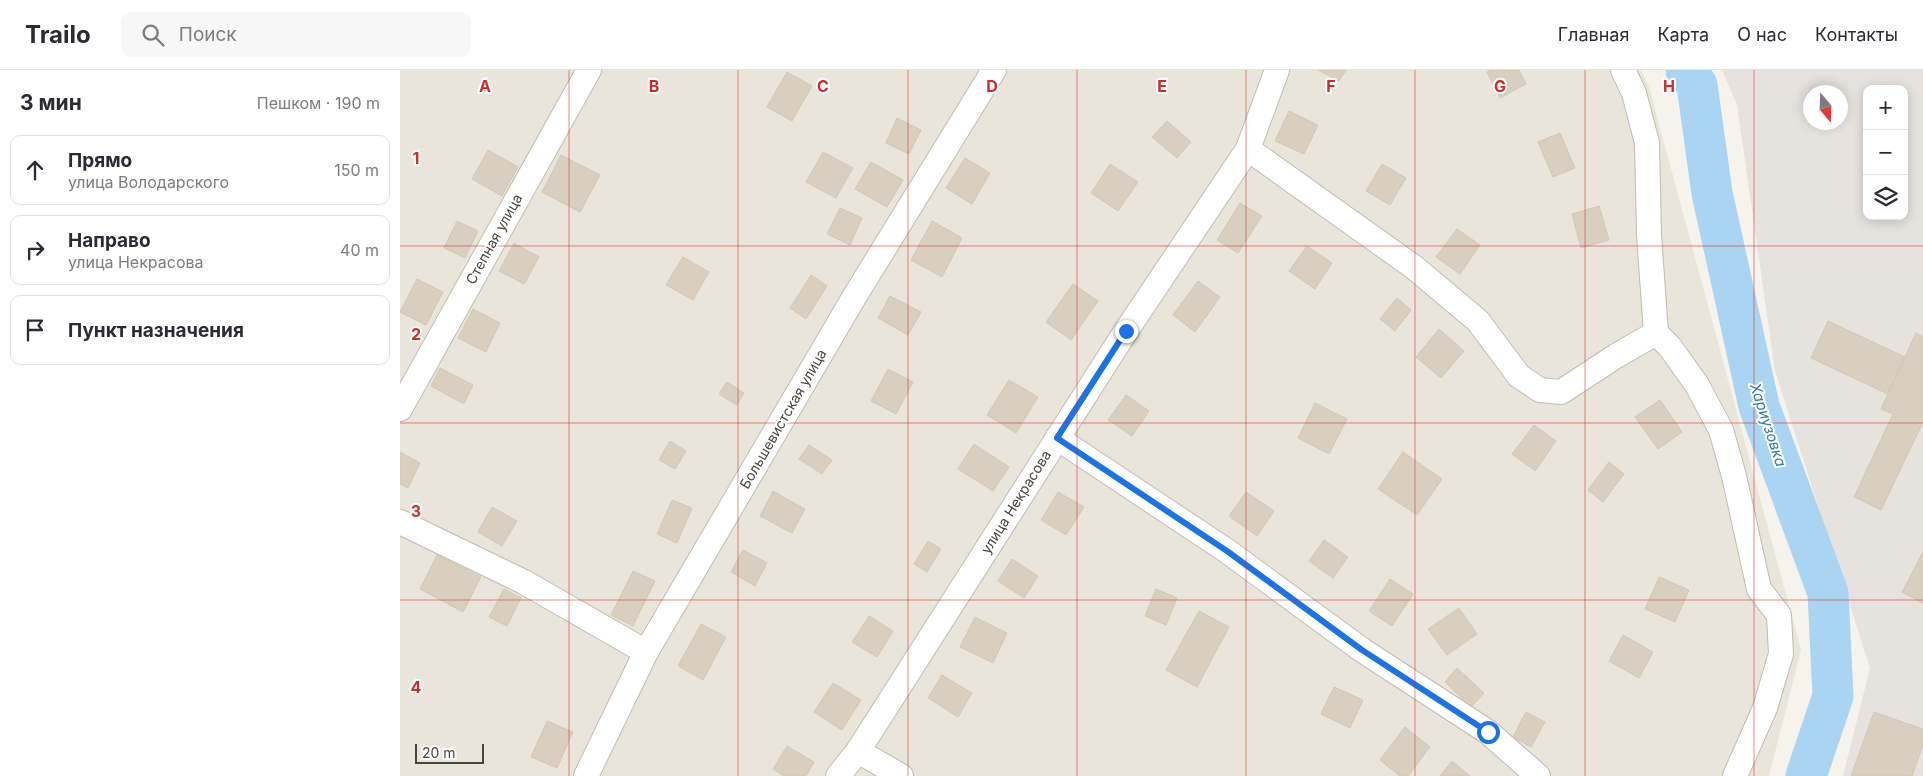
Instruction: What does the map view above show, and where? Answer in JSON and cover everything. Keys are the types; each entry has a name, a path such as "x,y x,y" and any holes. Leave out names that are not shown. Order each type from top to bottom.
{"street":[{"name":"Степная улица","path":"400,409 589,70"},
{"name":"Большевистская улица","path":"586,776 646,652 856,294 994,70"},
{"name":"улица Некрасова","path":"838,776 858,751 1126,331 1248,149 1277,70"},
{"path":"1623,70 1634,94 1647,143 1649,235 1656,333 1670,348 1697,385 1721,430 1734,476 1758,589 1779,615 1781,654 1765,708 1735,776"},
{"path":"1248,149 1415,268 1478,321 1519,376 1540,390 1561,392 1616,356 1656,333"},
{"path":"1057,438 1227,551 1362,650 1488,732 1538,776"},
{"path":"400,522 524,582 646,652"},
{"path":"858,751 901,776"}],"shaded area":[{"path":"400,70 1641,70 1649,87 1801,650 1769,776 400,776"},
{"path":"1722,70 1923,70 1923,776 1843,776 1870,668 1775,371 1737,105"}],"building":[{"path":"1318,70 1346,70 1339,81"},
{"path":"1492,70 1519,70 1526,84 1500,98 1487,72"},
{"path":"787,72 812,86 792,121 767,107"},
{"path":"1289,111 1318,125 1304,154 1275,141"},
{"path":"897,118 921,130 909,154 886,143"},
{"path":"1167,121 1191,142 1177,158 1152,137"},
{"path":"1560,133 1575,168 1553,177 1538,142"},
{"path":"488,150 518,167 502,196 472,179"},
{"path":"823,152 853,168 836,198 806,182"},
{"path":"561,155 600,175 580,212 542,192"},
{"path":"965,158 990,173 972,204 946,188"},
{"path":"871,162 903,180 887,207 855,189"},
{"path":"1110,164 1138,182 1118,211 1091,193"},
{"path":"1382,164 1406,178 1390,205 1366,191"},
{"path":"1240,203 1262,216 1238,253 1217,240"},
{"path":"1599,206 1609,240 1581,248 1572,214"},
{"path":"840,208 862,218 850,245 827,234"},
{"path":"457,221 478,231 465,258 444,248"},
{"path":"932,221 962,238 942,277 911,260"},
{"path":"1457,229 1480,245 1460,274 1436,257"},
{"path":"514,243 539,257 524,284 499,271"},
{"path":"1307,246 1332,263 1315,289 1289,271"},
{"path":"683,257 709,272 693,300 666,285"},
{"path":"811,275 827,286 806,319 790,308"},
{"path":"417,279 443,292 426,325 400,312"},
{"path":"1198,281 1220,297 1195,332 1173,315"},
{"path":"1073,284 1098,301 1071,340 1046,322"},
{"path":"890,296 921,312 908,335 878,318"},
{"path":"1397,298 1411,310 1395,331 1380,319"},
{"path":"473,309 500,323 486,352 458,338"},
{"path":"1828,321 1905,357 1888,394 1811,358"},
{"path":"1439,329 1464,351 1441,378 1416,357"},
{"path":"1916,333 1923,337 1923,422 1881,510 1854,497 1893,414 1881,409"},
{"path":"440,368 473,385 464,404 431,386"},
{"path":"888,369 913,382 896,414 871,401"},
{"path":"1009,380 1038,397 1016,433 987,415"},
{"path":"727,382 744,393 737,405 719,394"},
{"path":"1126,395 1149,411 1132,436 1108,420"},
{"path":"1660,400 1682,432 1658,449 1635,417"},
{"path":"1315,403 1347,419 1329,454 1298,438"},
{"path":"1534,425 1556,441 1535,471 1512,454"},
{"path":"670,441 686,451 675,469 659,460"},
{"path":"974,444 1009,467 993,491 958,469"},
{"path":"809,445 832,460 822,474 799,459"},
{"path":"400,452 420,463 408,488 400,484"},
{"path":"1403,452 1442,479 1417,515 1378,489"},
{"path":"1609,462 1624,474 1603,502 1588,490"},
{"path":"773,491 805,509 792,533 760,516"},
{"path":"1058,492 1084,507 1066,535 1041,520"},
{"path":"1246,492 1274,511 1257,536 1229,516"},
{"path":"672,500 692,508 677,543 657,534"},
{"path":"492,507 517,521 502,546 478,532"},
{"path":"1324,540 1348,557 1333,578 1309,561"},
{"path":"928,541 941,549 927,572 914,564"},
{"path":"743,550 767,563 755,586 731,572"},
{"path":"1923,552 1923,603 1902,592"},
{"path":"437,555 481,577 463,612 420,589"},
{"path":"1012,559 1038,576 1024,598 998,581"},
{"path":"633,571 655,581 633,626 611,615"},
{"path":"1659,577 1689,590 1675,622 1645,609"},
{"path":"1390,579 1413,594 1392,626 1369,611"},
{"path":"504,589 521,598 507,626 489,617"},
{"path":"1156,589 1177,598 1166,625 1145,616"},
{"path":"1459,608 1477,634 1447,655 1428,629"},
{"path":"1199,611 1229,627 1197,687 1166,670"},
{"path":"869,616 893,631 877,657 852,642"},
{"path":"975,617 1007,633 993,663 960,647"},
{"path":"701,624 726,637 703,680 678,666"},
{"path":"1623,635 1653,652 1639,678 1609,661"},
{"path":"1457,668 1484,693 1471,707 1445,682"},
{"path":"942,675 972,693 958,717 928,698"},
{"path":"833,683 861,700 842,730 814,712"},
{"path":"1334,687 1363,700 1350,728 1321,714"},
{"path":"1526,712 1545,722 1531,747 1513,737"},
{"path":"1874,712 1923,729 1923,745 1912,776 1851,776"},
{"path":"547,721 573,732 557,768 531,757"},
{"path":"1405,727 1430,747 1408,776 1400,776 1380,760"},
{"path":"787,746 814,762 806,776 784,776 773,769"},
{"path":"1452,761 1470,776 1440,776"}],"waterway":[{"name":"Хариузовка","path":"1686,70 1697,85 1712,193 1759,406 1828,593 1833,696 1806,776"}],"route":[{"path":"1126,331 1057,438 1227,551 1362,650 1488,732"}]}
